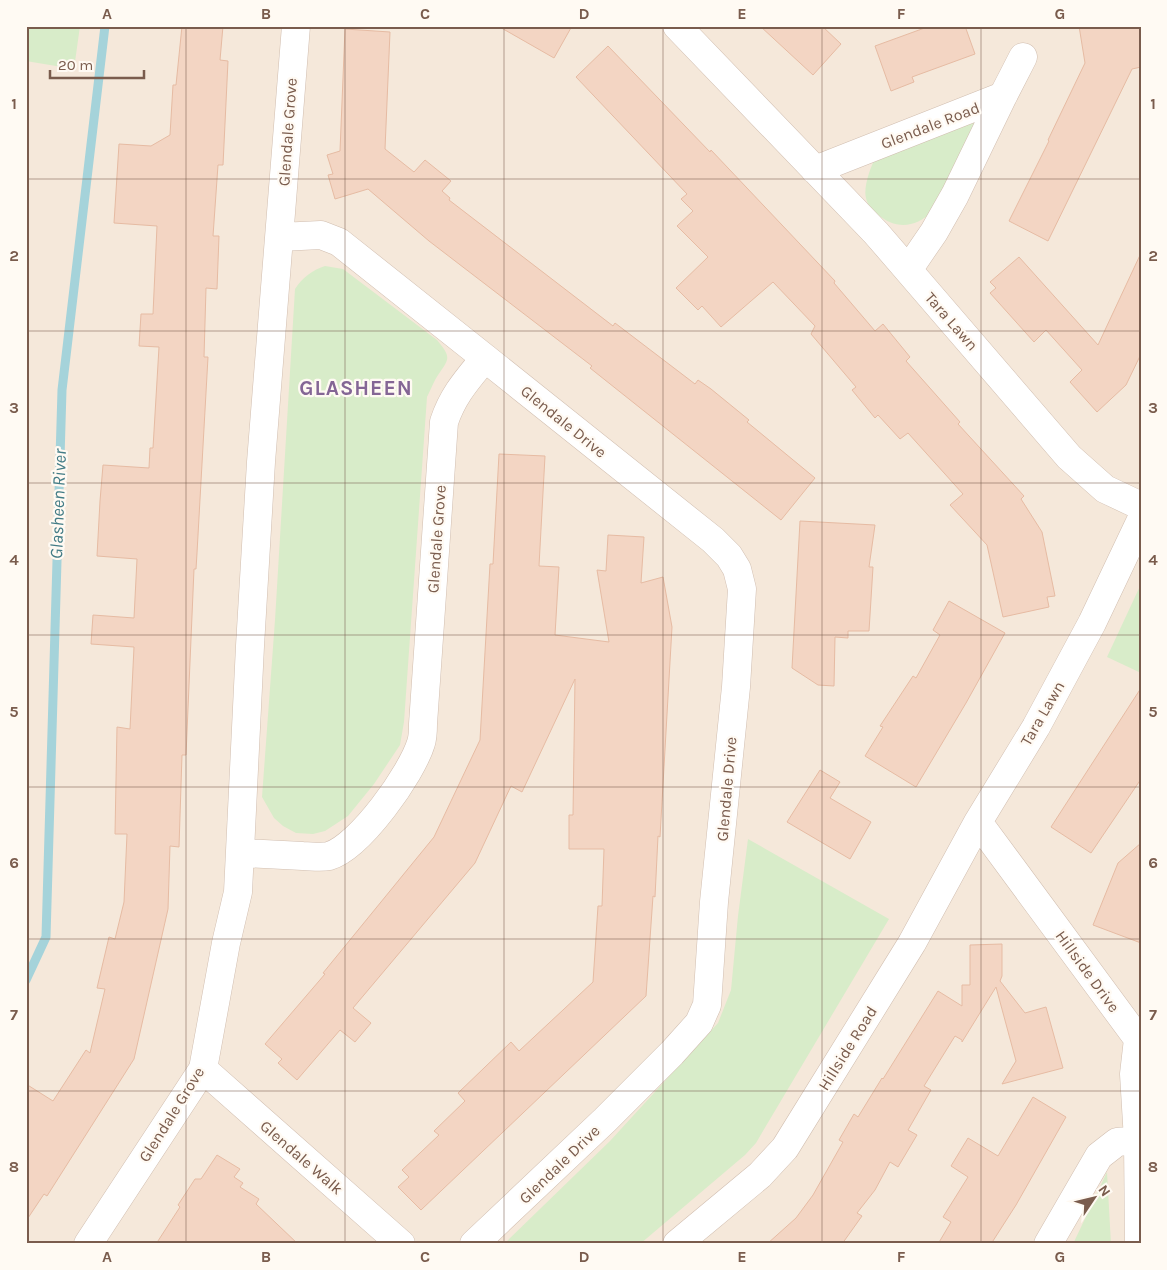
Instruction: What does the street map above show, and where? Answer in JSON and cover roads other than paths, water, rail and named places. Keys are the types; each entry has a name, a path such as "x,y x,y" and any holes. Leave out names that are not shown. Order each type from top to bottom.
{"street":[{"name":"Glendale Grove","path":"88,1244 203,1069 226,943 238,892 242,853 250,646 257,534 296,26"},
{"path":"677,26 908,270 934,232 955,195 1024,56"},
{"name":"Glendale Road","path":"815,170 1004,96"},
{"path":"280,237 321,235 339,242 485,358"},
{"name":"Tara Lawn","path":"908,270 1069,458 1106,489 1141,506"},
{"name":"Glendale Grove","path":"242,853 321,857 340,851 376,816 398,788 412,763 421,742 423,724 444,422 450,404 485,358"},
{"name":"Glendale Drive","path":"474,1244 605,1120 672,1054 699,1023 706,1005 714,902 736,687 742,589 737,569 729,556 713,540 485,358"},
{"name":"Tara Lawn","path":"978,822 1036,727 1072,662 1141,520"},
{"name":"Hillside Drive","path":"978,822 1139,1038 1134,1074 1138,1140 1139,1244"},
{"name":"Hillside Road","path":"677,1244 760,1175 785,1148 912,943 978,822"},
{"name":"Glendale Walk","path":"203,1069 401,1244"},
{"path":"1048,1244 1099,1156 1117,1142 1138,1140"}],"waterway":[{"name":"Glasheen River","path":"26,980 46,937 62,390 105,26"}],"district":[{"name":"GLASHEEN","path":"356,388"}]}
